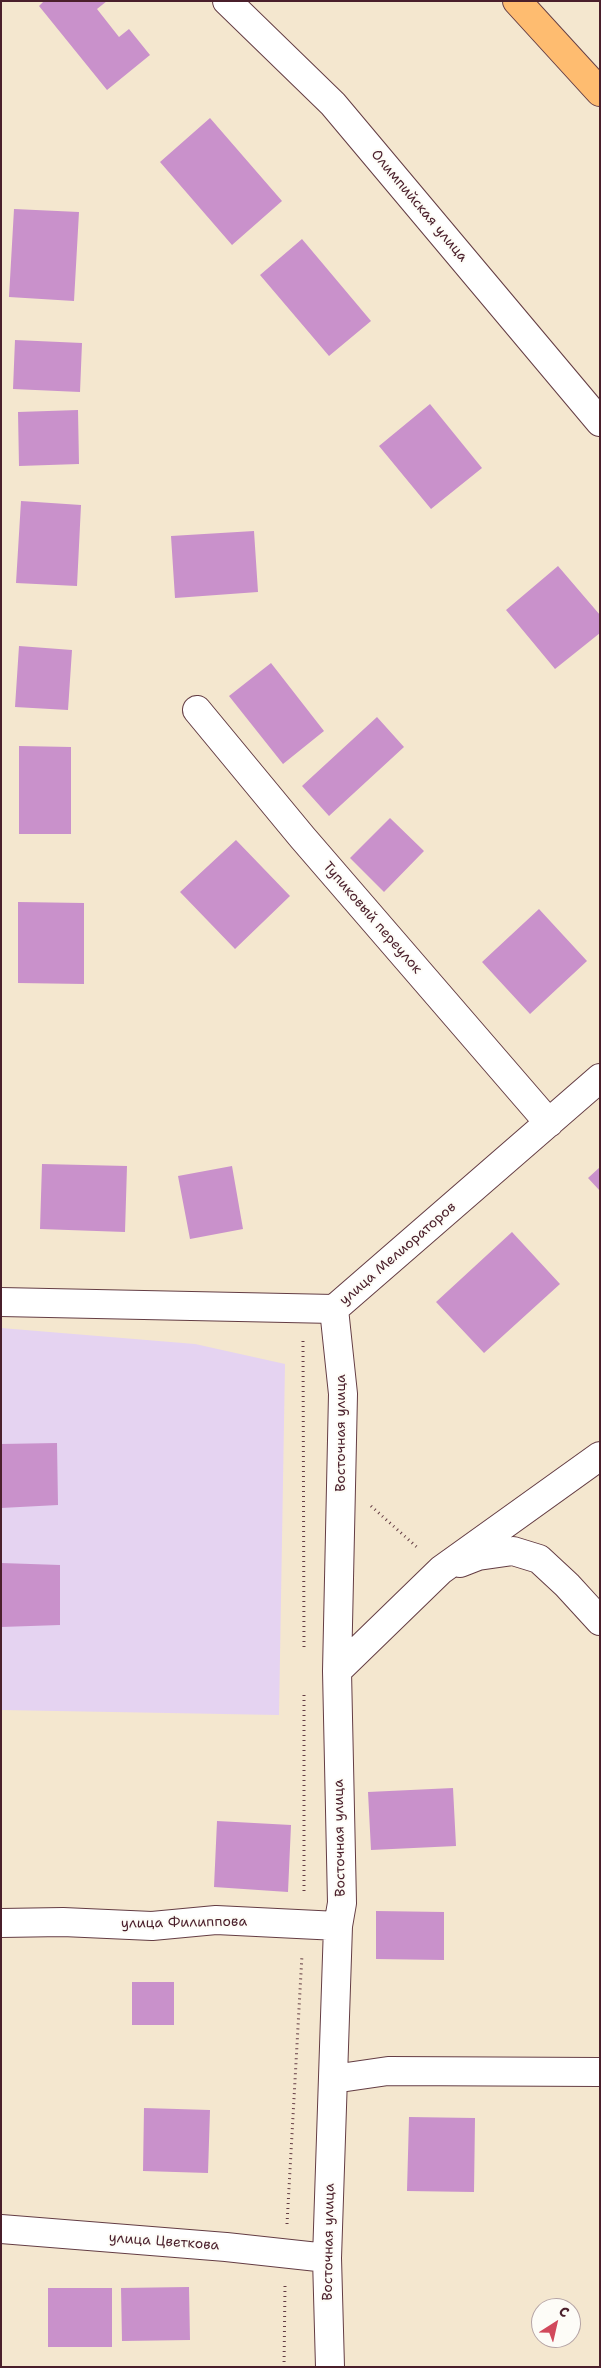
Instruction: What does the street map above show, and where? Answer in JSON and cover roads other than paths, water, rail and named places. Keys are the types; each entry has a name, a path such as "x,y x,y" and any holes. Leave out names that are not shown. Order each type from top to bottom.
{"main road":[{"path":"517,1 600,92"}],"street":[{"name":"Олимпийская улица","path":"226,1 333,104 600,422"},
{"name":"Тупиковый переулок","path":"197,710 302,837 549,1123"},
{"name":"улица Мелиораторов","path":"1,1302 334,1309 600,1078"},
{"name":"Восточная улица","path":"330,2367 327,2258 338,1926 342,1903 337,1671 343,1394 334,1309"},
{"path":"337,1671 442,1570 600,1456"},
{"path":"442,1570 478,1556 513,1551 530,1556 539,1559 567,1585 600,1621"},
{"name":"улица Филиппова","path":"1,1923 63,1922 152,1926 216,1920 338,1926"},
{"path":"333,2079 388,2071 600,2072"},
{"name":"улица Цветкова","path":"1,2229 327,2258"}]}
